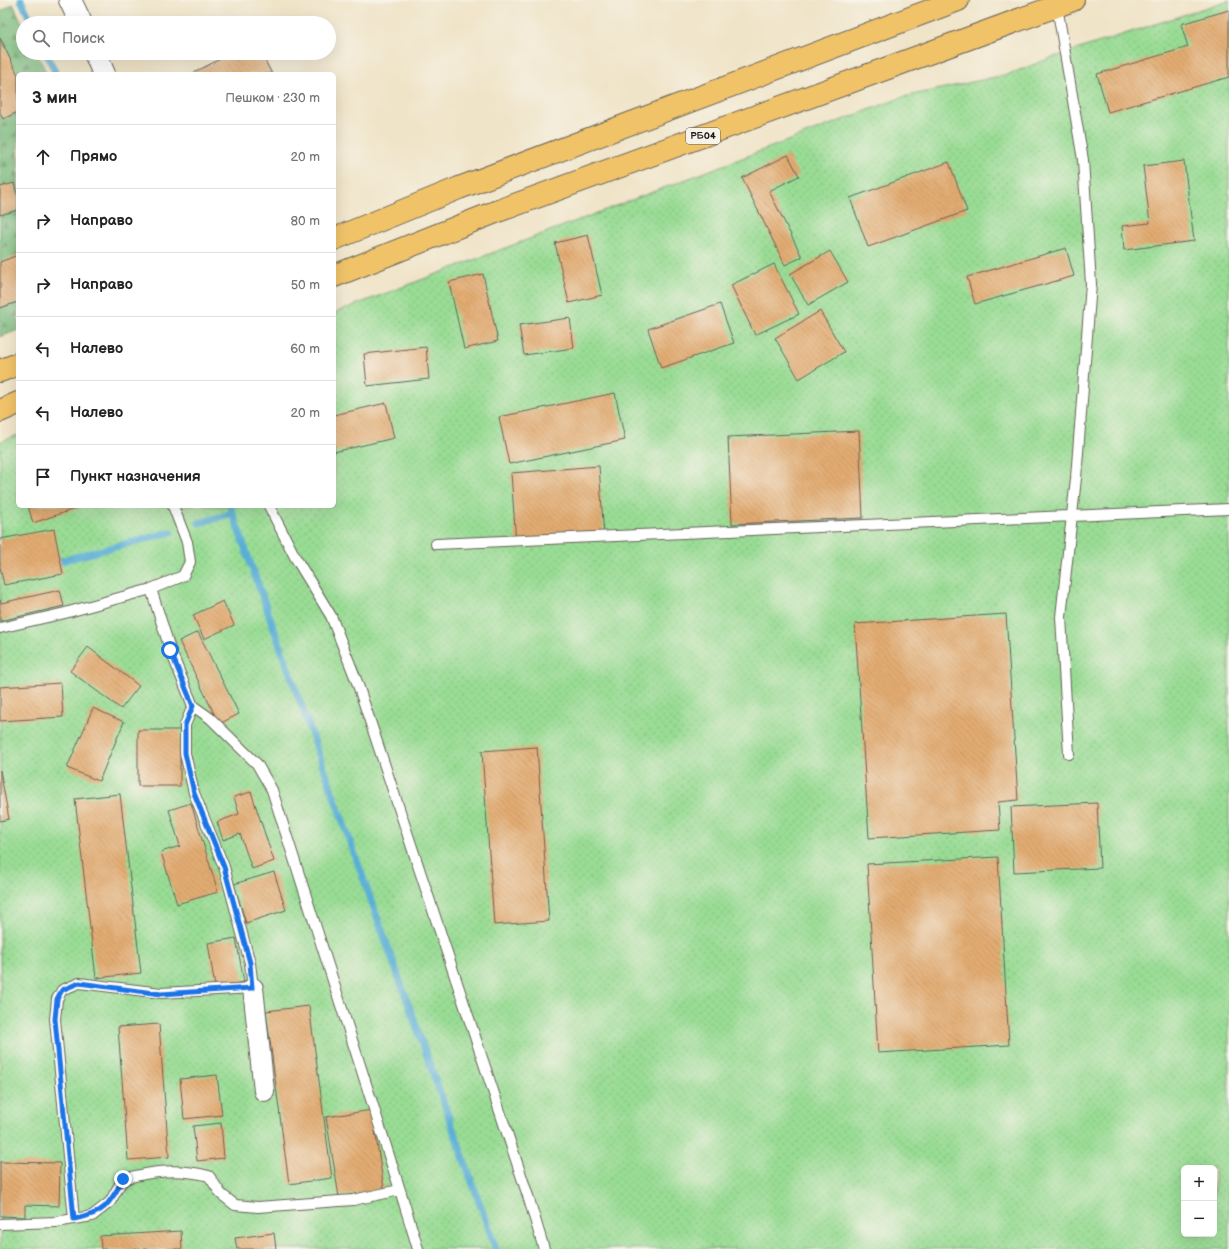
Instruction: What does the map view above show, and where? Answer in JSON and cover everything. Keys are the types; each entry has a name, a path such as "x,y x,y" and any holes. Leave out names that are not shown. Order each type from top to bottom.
{"highway":[{"path":"336,238 459,188 958,0"},
{"name":"РБ04","path":"336,275 498,211 1065,3"},
{"path":"0,371 16,365"},
{"path":"0,411 16,404"}],"street":[{"path":"70,0 78,16"},
{"path":"98,60 103,72"},
{"path":"252,988 264,1091"}],"lane":[{"path":"1065,3 1083,160 1091,284 1076,478 1061,616 1069,754"},
{"path":"0,628 65,613 151,589 183,576 190,562 187,542 174,508"},
{"path":"270,508 295,557 331,616 357,682 528,1196 544,1249"},
{"path":"436,544 1229,509"},
{"path":"151,589 170,650 193,706 210,718 257,764 272,790 418,1249"},
{"path":"74,1219 55,1019 57,999 62,990 79,983 161,994 252,988 250,963 224,867 194,793 185,753 185,725 193,706"},
{"path":"0,1224 56,1222 92,1216 110,1202 123,1179 150,1171 192,1171 209,1176 221,1194 236,1205 258,1207 353,1200 400,1190"}],"green space":[{"path":"1229,0 1229,1249 0,1249 0,442 16,436 16,508 336,508 336,312 903,97 1009,74 1048,59"},
{"path":"13,4 19,16 16,16 16,60 40,60 46,72 16,72 16,331 0,337 0,12"}],"building":[{"path":"1229,10 1229,77 1108,112 1097,74 1188,47 1181,24"},
{"path":"0,38 17,72 16,113 3,119 0,114"},
{"path":"218,60 265,60 271,72 195,72"},
{"path":"788,155 799,176 769,191 802,257 785,265 742,178"},
{"path":"1184,161 1194,241 1124,250 1122,226 1150,223 1143,166"},
{"path":"949,162 967,211 868,247 850,198"},
{"path":"14,183 16,190 16,211 0,215 0,187"},
{"path":"588,235 602,295 569,303 555,243"},
{"path":"1066,248 1074,276 975,304 967,277"},
{"path":"830,251 848,282 808,305 790,274"},
{"path":"16,256 16,303 0,308 0,262"},
{"path":"774,264 799,314 755,335 731,285"},
{"path":"483,274 498,341 464,349 449,282"},
{"path":"720,304 734,343 661,368 648,329"},
{"path":"820,311 844,352 799,379 775,338"},
{"path":"570,318 574,348 524,355 519,325"},
{"path":"426,347 429,379 367,386 364,354"},
{"path":"615,393 625,440 509,464 499,417"},
{"path":"386,403 394,438 336,452 336,415"},
{"path":"859,431 863,518 732,524 728,437"},
{"path":"599,466 604,536 516,543 511,473"},
{"path":"29,508 77,508 33,523"},
{"path":"54,529 63,574 4,585 0,567 0,539"},
{"path":"60,590 64,606 0,621 0,600 1,603"},
{"path":"223,601 234,625 204,639 193,615"},
{"path":"1006,614 1018,800 998,802 1000,830 869,838 855,624"},
{"path":"198,632 239,714 219,724 179,641"},
{"path":"88,647 139,686 121,709 70,671"},
{"path":"61,683 63,717 0,721 0,687"},
{"path":"93,708 124,722 99,781 67,768"},
{"path":"138,730 180,730 180,786 138,786"},
{"path":"537,747 549,921 494,925 482,751"},
{"path":"0,770 9,819 0,821"},
{"path":"251,792 274,861 252,869 240,834 223,840 217,822 239,814 234,797"},
{"path":"120,794 141,973 96,978 75,799"},
{"path":"191,803 218,892 177,904 161,852 180,846 169,810"},
{"path":"1097,803 1100,868 1014,872 1011,807"},
{"path":"998,857 1009,1045 878,1053 867,864"},
{"path":"274,872 286,910 246,923 234,884"},
{"path":"236,938 244,982 215,987 208,943"},
{"path":"309,1006 332,1178 289,1184 266,1011"},
{"path":"159,1024 169,1157 128,1160 118,1027"},
{"path":"217,1075 222,1115 184,1119 180,1079"},
{"path":"372,1110 384,1189 339,1197 326,1117"},
{"path":"221,1123 224,1158 197,1161 193,1126"},
{"path":"0,1162 60,1163 59,1206 25,1205 25,1217 0,1216"},
{"path":"181,1231 182,1249 101,1249 100,1236"},
{"path":"274,1233 276,1249 237,1249 235,1238"}],"waterway":[{"path":"21,0 29,16"},
{"path":"49,60 55,72"},
{"path":"231,508 496,1249"},
{"path":"199,523 233,513"},
{"path":"53,563 171,532"}],"route":[{"path":"123,1179 110,1202 92,1216 74,1219 55,1019 57,999 62,990 79,983 161,994 252,988 250,963 224,867 194,793 185,753 185,725 193,706 170,650"}]}
